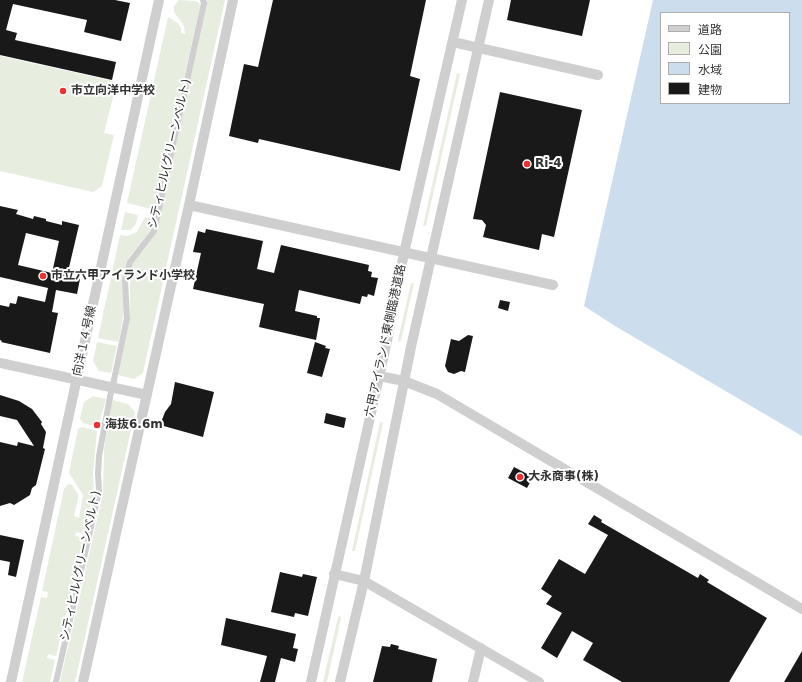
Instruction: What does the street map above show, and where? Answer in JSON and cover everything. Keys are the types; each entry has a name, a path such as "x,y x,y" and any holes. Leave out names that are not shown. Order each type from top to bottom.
{"street":[{"name":"向洋１４号線","path":"11,682 159,0"},
{"name":"シティヒル(グリーンベルト)","path":"56,682 98,496 99,456 108,402 127,318 125,280 130,262 154,231 204,2 203,0"},
{"path":"83,682 233,0"},
{"name":"六甲アイランド東側臨港道路","path":"311,682 334,574 380,376 404,253 462,0"},
{"path":"340,682 364,581 404,381 489,0"},
{"path":"453,42 598,75"},
{"path":"189,205 553,285"},
{"path":"0,363 146,395"},
{"path":"380,376 404,381 437,394 802,609"},
{"path":"334,574 364,581 539,682"},
{"path":"474,682 481,648"}],"green space":[{"path":"179,0 195,1 199,3 200,6 155,210 127,203 168,17 178,23 181,28 181,33 185,34 184,26 174,12 174,6"},
{"path":"207,0 225,0 143,373 134,379 118,375 130,314 130,272 133,261 153,236"},
{"path":"0,56 117,82 104,133 114,135 102,186 93,192 0,171"},
{"path":"457,73 460,74 426,226 423,226"},
{"path":"125,212 138,215 136,224 131,230 121,230"},
{"path":"145,217 153,219 152,226 150,231 128,259 124,272 124,312 119,340 118,342 98,338 120,235 127,236 137,232"},
{"path":"411,283 414,283 401,341 399,342 398,340"},
{"path":"97,342 117,346 111,373 99,371 93,361"},
{"path":"93,396 106,399 98,427 83,423 80,419 84,402"},
{"path":"112,400 128,404 135,412 75,682 60,682 103,493 104,449"},
{"path":"380,422 383,423 355,551 352,551"},
{"path":"82,427 97,431 93,474 94,492 84,534 76,532 75,536 84,538 56,656 48,654 47,658 55,660 50,682 22,682 41,597 47,598 48,592 42,591 64,489 68,484 72,485 78,494 74,516 79,518 83,495 69,473 78,429"},
{"path":"340,616 341,618 327,682 323,682 338,617"}],"water":[{"path":"653,0 802,0 802,436 615,326 584,306"}],"building":[{"path":"0,0 115,0 130,3 121,41 84,32 87,20 13,4 6,30 17,33 15,40 116,62 112,80 0,55"},
{"path":"273,0 426,0 410,76 420,79 400,171 259,139 258,143 229,136 244,64 258,67"},
{"path":"511,0 590,0 582,36 507,20"},
{"name":"Ri-4","path":"500,92 582,110 554,237 542,234 539,250 483,237 486,225 482,220 473,219"},
{"path":"0,206 18,210 16,214 33,219 34,216 62,225 62,221 79,225 67,276 80,279 77,294 56,290 52,312 58,313 50,353 1,342 0,305 9,307 10,303 16,304 18,296 45,302 48,288 0,277","holes":["26,233 59,241 52,273 18,265"]},
{"path":"206,229 263,241 257,269 274,273 281,245 369,265 368,271 372,272 371,277 378,278 374,296 368,294 367,297 362,296 360,304 299,290 295,311 320,318 316,340 259,327 264,304 193,289 201,253 193,252 198,231 205,233"},
{"path":"500,300 510,302 508,311 498,308"},
{"path":"468,335 473,336 465,372 461,371 454,374 448,372 445,366 451,339 459,341"},
{"path":"315,342 326,346 325,348 330,349 322,377 307,373"},
{"path":"175,382 214,392 203,437 160,425 165,412 171,404"},
{"path":"0,395 19,401 32,409 42,422 41,424 46,432 43,448 45,449 36,485 32,488 30,495 14,505 10,503 0,506 0,442 17,446 18,442 34,446 17,420 0,416"},
{"path":"326,413 346,418 344,428 324,423"},
{"name":"大永商事(株)","path":"514,467 533,477 527,488 508,478"},
{"path":"594,515 602,520 601,522 698,578 700,574 709,580 707,582 767,618 729,682 622,682 583,660 593,643 572,631 557,658 541,648 562,613 546,604 552,596 541,589 559,559 585,574 608,535 588,524"},
{"path":"0,535 24,540 16,577 8,575 10,562 0,560"},
{"path":"280,572 302,577 303,574 317,577 308,616 295,613 294,617 271,612"},
{"path":"226,618 296,634 293,648 298,649 295,662 281,658 275,682 260,682 267,656 221,645"},
{"path":"391,644 399,646 398,649 437,659 432,682 373,682 382,646 390,647"},
{"path":"802,651 802,682 784,682"}],"place":[{"name":"市立向洋中学校","path":"63,91"},
{"name":"Ri-4","path":"527,164"},
{"name":"市立六甲アイランド小学校","path":"43,276"},
{"name":"海抜6.6m","path":"97,425"},
{"name":"大永商事(株)","path":"520,477"}]}
